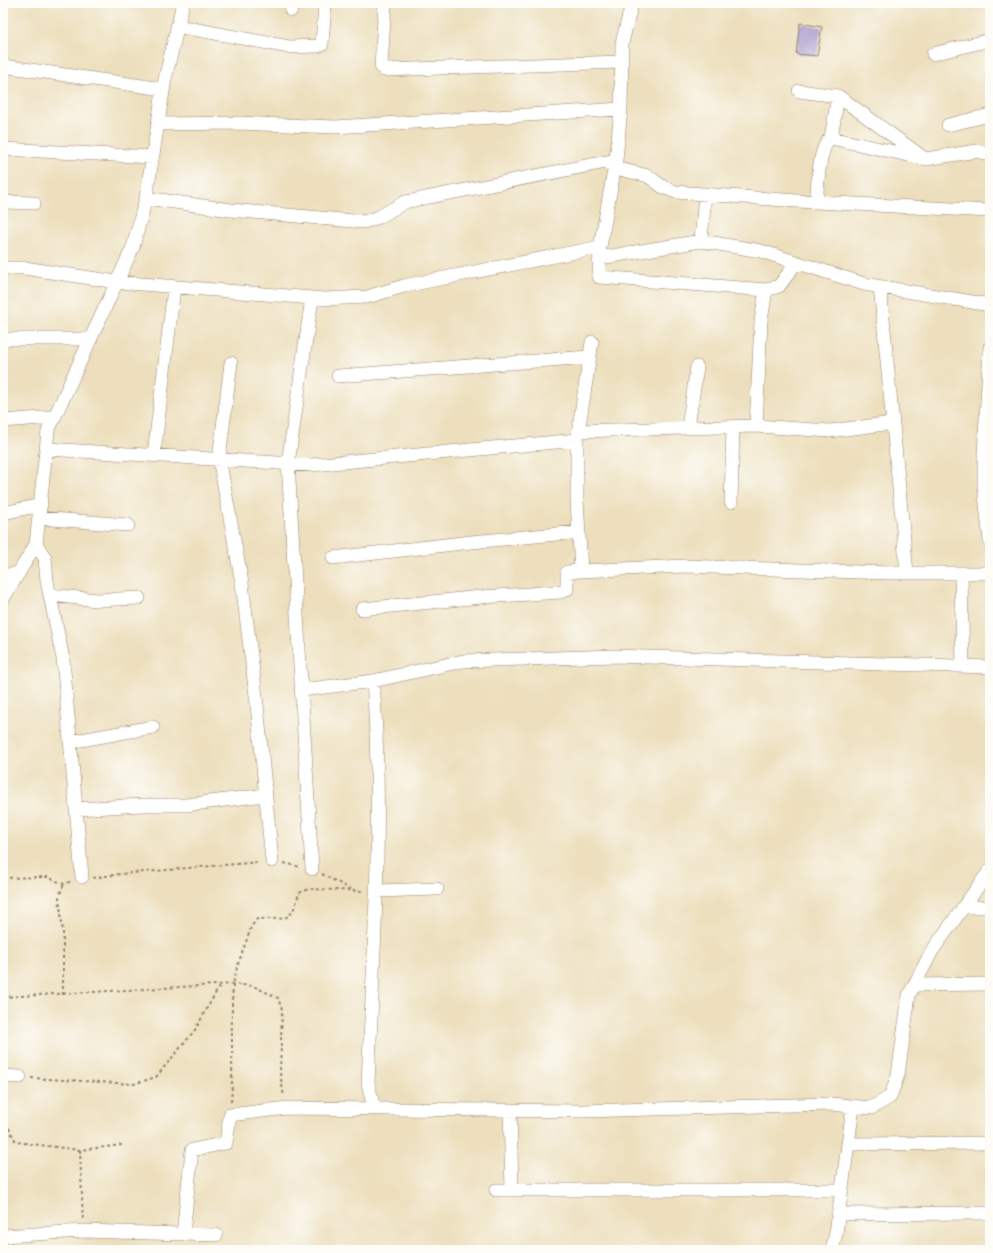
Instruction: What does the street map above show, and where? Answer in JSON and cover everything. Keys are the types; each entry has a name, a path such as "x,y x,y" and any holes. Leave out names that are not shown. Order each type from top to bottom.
{"street":[{"path":"3,599 36,544 48,431 133,247 146,198 163,89 183,3"},
{"path":"177,26 289,47 318,46 322,44 325,3"},
{"path":"384,3 381,66 384,70 622,62"},
{"path":"632,3 622,42 621,109 615,164 600,253 599,277 766,290 779,286 796,263"},
{"path":"933,54 990,40"},
{"path":"3,66 163,89"},
{"path":"799,91 838,96 926,159"},
{"path":"831,138 838,96"},
{"path":"158,124 239,123 335,127 621,109"},
{"path":"948,125 990,115"},
{"path":"816,202 823,150 826,141 831,138 926,159 986,152"},
{"path":"3,149 152,157"},
{"path":"146,198 231,210 364,222 379,217 405,202 615,164 648,176 662,187 676,192 816,202 990,211"},
{"path":"701,241 705,194"},
{"path":"3,202 34,203"},
{"path":"3,268 24,268 117,282 174,288 312,298 367,297 404,286 600,253 701,241 748,248 864,284 990,305"},
{"path":"880,287 907,574"},
{"path":"154,454 174,288"},
{"path":"756,426 761,322 766,290"},
{"path":"312,298 288,463 312,870"},
{"path":"3,339 91,339"},
{"path":"581,571 577,436 592,342"},
{"path":"990,347 984,454 984,486 990,541"},
{"path":"338,376 589,357"},
{"path":"231,364 219,458 242,583 257,704 272,861"},
{"path":"688,427 697,367"},
{"path":"3,421 54,417"},
{"path":"46,449 154,454 311,465 340,464 577,436 688,427 756,426 830,431 893,423"},
{"path":"731,502 733,427"},
{"path":"3,513 40,512 128,525"},
{"path":"333,558 471,542 579,532"},
{"path":"36,544 45,558 50,595 63,659 82,877"},
{"path":"362,609 481,597 561,592 567,589 568,572 581,571 685,566 907,574 990,573"},
{"path":"3,576 19,573"},
{"path":"961,573 963,666"},
{"path":"50,595 97,600 139,598"},
{"path":"302,690 373,681 463,661 614,656 990,667"},
{"path":"373,681 377,732 377,891 368,1083 374,1109"},
{"path":"70,742 153,728"},
{"path":"77,809 142,805 186,805 265,795"},
{"path":"183,1234 192,1150 226,1143 230,1115 287,1108 583,1111 831,1104 871,1108 890,1097 898,1075 909,995 914,985 932,951 990,870"},
{"path":"377,891 438,889"},
{"path":"963,907 990,907"},
{"path":"914,985 990,984"},
{"path":"3,1076 20,1078"},
{"path":"832,1250 853,1107"},
{"path":"510,1110 512,1190"},
{"path":"848,1144 990,1143"},
{"path":"496,1190 842,1190"},
{"path":"838,1214 990,1213"},
{"path":"3,1236 83,1231 216,1235"}],"path":[{"path":"3,878 47,877 64,884 82,877 97,879 120,874 272,861 312,870 354,891"},
{"path":"63,995 63,932 59,897 64,884"},
{"path":"230,1115 233,1073 234,984 251,927 258,919 287,918 294,911 299,893 309,889 377,891"},
{"path":"3,997 63,995 234,984 253,986 278,998 282,1010 280,1073 287,1108"},
{"path":"20,1078 134,1084 156,1077 195,1030 220,985"},
{"path":"3,1117 16,1142 80,1150 122,1145"},
{"path":"80,1150 83,1231"}],"building":[{"path":"800,23 822,27 817,56 796,54"}]}
